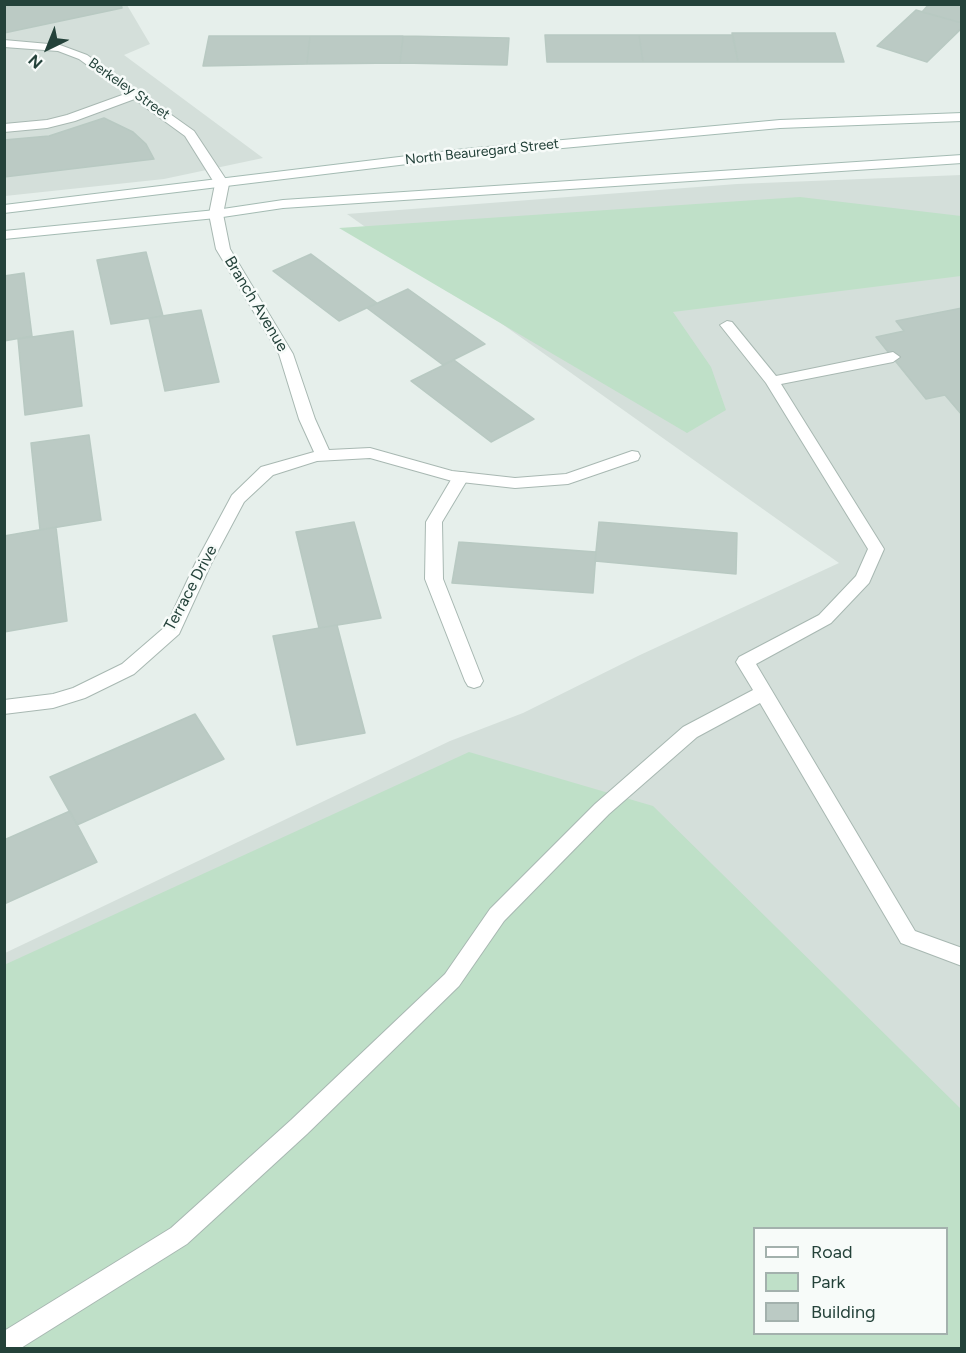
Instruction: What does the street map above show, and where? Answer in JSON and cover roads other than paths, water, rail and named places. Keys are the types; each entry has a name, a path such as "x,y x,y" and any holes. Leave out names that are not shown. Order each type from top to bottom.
{"main road":[{"name":"Berkeley Street","path":"4,44 51,47 83,57 190,134 222,184"},
{"path":"4,128 47,124 71,118 136,94"},
{"name":"North Beauregard Street","path":"4,209 465,153 780,124 962,117"},
{"path":"4,236 216,214 282,204 962,159"},
{"name":"Branch Avenue","path":"222,184 216,214 223,249 286,354 302,404 323,455"},
{"path":"727,325 772,381 876,549 863,579 825,619 745,662 908,937 962,957"},
{"path":"772,381 893,357"},
{"name":"Terrace Drive","path":"4,707 53,701 79,693 128,669 172,630 238,500 267,471 323,455 370,453 461,477"},
{"path":"474,681 434,579 434,522 461,477 515,483 568,479 632,456"},
{"path":"4,1345 179,1236 299,1127 452,980 496,915 602,809 690,732 763,693"}]}
